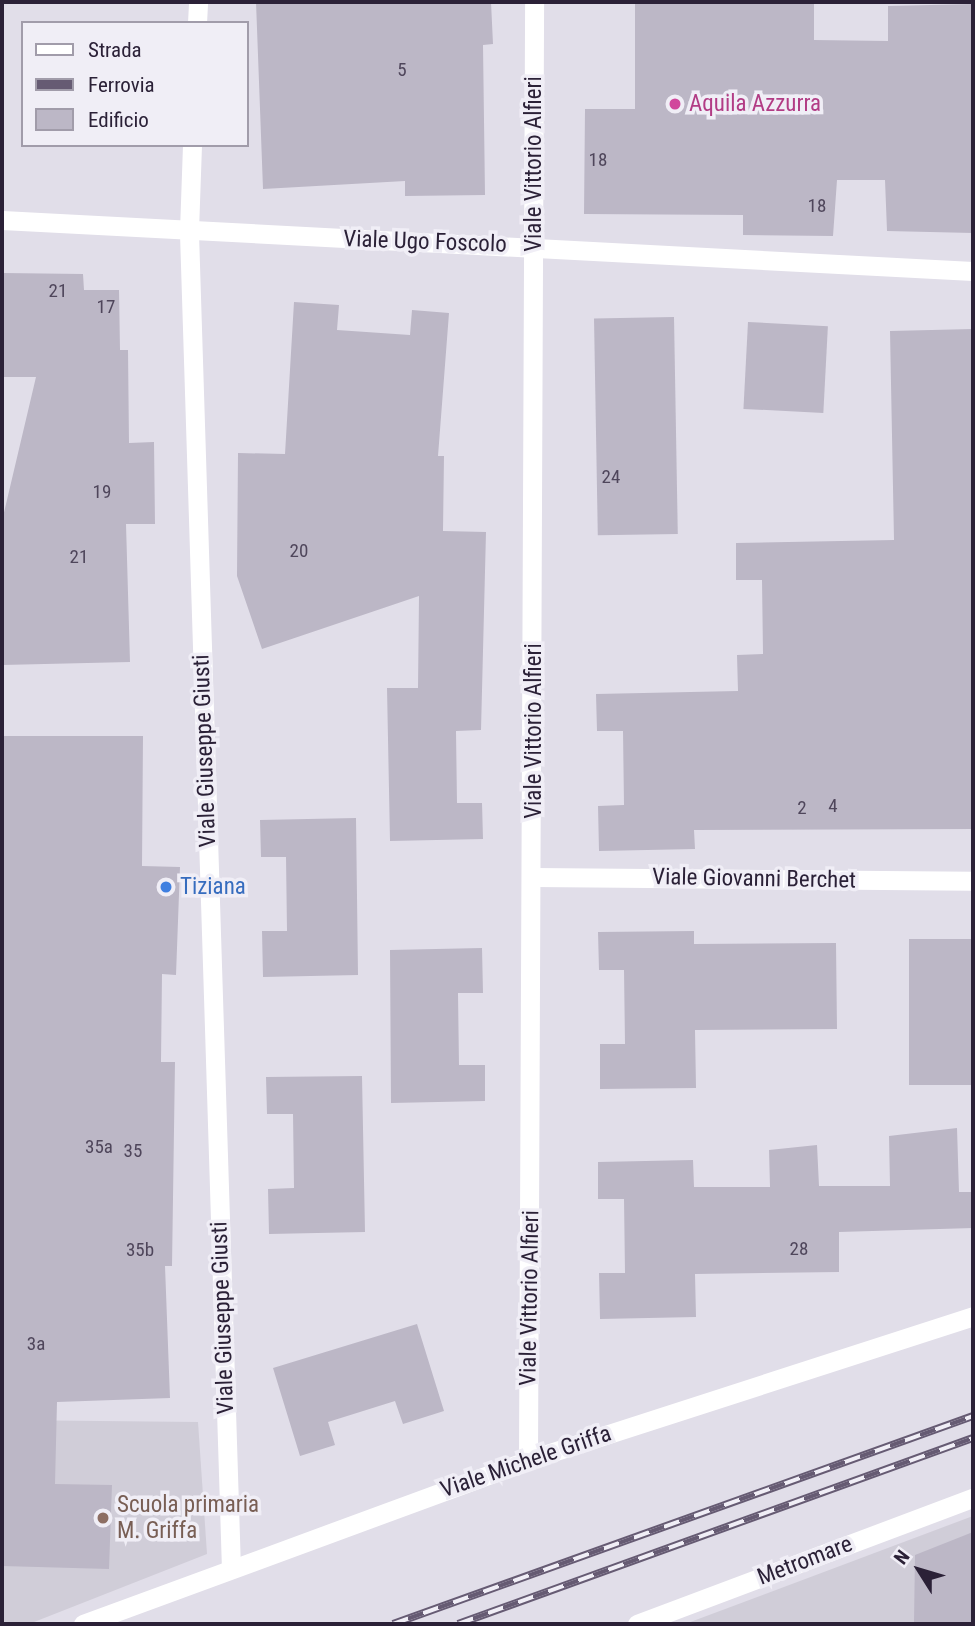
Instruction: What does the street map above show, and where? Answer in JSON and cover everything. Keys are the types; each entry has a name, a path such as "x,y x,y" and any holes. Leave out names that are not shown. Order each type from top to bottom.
{"street":[{"path":"197,21 198,2"},
{"name":"Viale Vittorio Alfieri","path":"528,1460 534,877 534,2"},
{"name":"Viale Giuseppe Giusti","path":"192,147 189,233 231,1567"},
{"name":"Viale Ugo Foscolo","path":"2,220 189,233 534,246 973,271"},
{"name":"Viale Giovanni Berchet","path":"534,877 973,881"},
{"name":"Viale Michele Griffa","path":"83,1624 231,1567 528,1460 973,1316"},
{"name":"Metromare","path":"637,1624 973,1498"}],"shaded area":[{"name":"Scuola primaria M. Griffa","path":"2,1420 198,1422 207,1554 29,1624 2,1624"},
{"path":"973,1516 973,1624 685,1624"}],"building":[{"path":"256,2 491,2 493,44 483,45 485,195 405,196 405,181 263,189"},
{"path":"635,2 814,2 814,40 888,41 888,6 973,4 973,233 887,231 885,180 837,180 833,236 743,235 743,215 584,214 585,109 635,109"},
{"path":"3,273 83,274 84,290 119,290 120,350 128,350 129,443 154,442 155,524 126,524 130,662 2,665 2,521 36,377 3,377"},
{"path":"294,302 339,305 337,330 410,335 412,310 449,313 438,456 444,456 443,531 486,532 481,730 456,731 457,803 482,803 483,839 390,841 387,688 418,688 419,596 262,649 237,576 238,453 285,454"},
{"path":"674,317 678,534 598,535 594,318"},
{"path":"748,322 828,326 823,413 743,409"},
{"path":"973,329 973,829 694,830 695,849 599,851 598,806 624,805 623,731 597,731 596,694 738,691 737,655 763,654 762,580 736,580 736,543 894,540 890,331"},
{"path":"2,736 143,736 142,866 180,867 176,975 162,974 161,1062 175,1062 172,1266 165,1266 170,1398 57,1402 55,1484 112,1485 109,1569 2,1566"},
{"path":"356,818 358,975 263,977 262,931 287,931 286,857 261,857 260,820"},
{"path":"694,931 694,944 836,943 837,1029 695,1030 696,1088 600,1089 600,1044 625,1044 624,970 599,970 598,932"},
{"path":"909,939 973,939 973,1085 909,1085"},
{"path":"482,948 483,993 458,993 459,1065 485,1065 485,1101 391,1103 390,950"},
{"path":"362,1076 365,1232 269,1234 268,1189 294,1188 293,1114 267,1114 266,1077"},
{"path":"957,1128 959,1192 973,1192 973,1228 839,1232 839,1272 695,1274 696,1317 600,1319 599,1273 625,1273 624,1199 598,1199 598,1162 693,1160 694,1187 770,1187 769,1150 817,1145 819,1186 890,1186 889,1136"},
{"path":"417,1324 444,1411 403,1424 395,1401 328,1422 335,1445 300,1456 273,1368"},
{"path":"973,1532 973,1622 914,1622 915,1555"}],"railway":[{"path":"393,1624 973,1416"},
{"path":"458,1624 973,1438"}],"place":[{"name":"Aquila Azzurra","path":"675,104"},
{"name":"Tiziana","path":"166,887"},
{"name":"Scuola primaria M. Griffa","path":"103,1518"}]}
